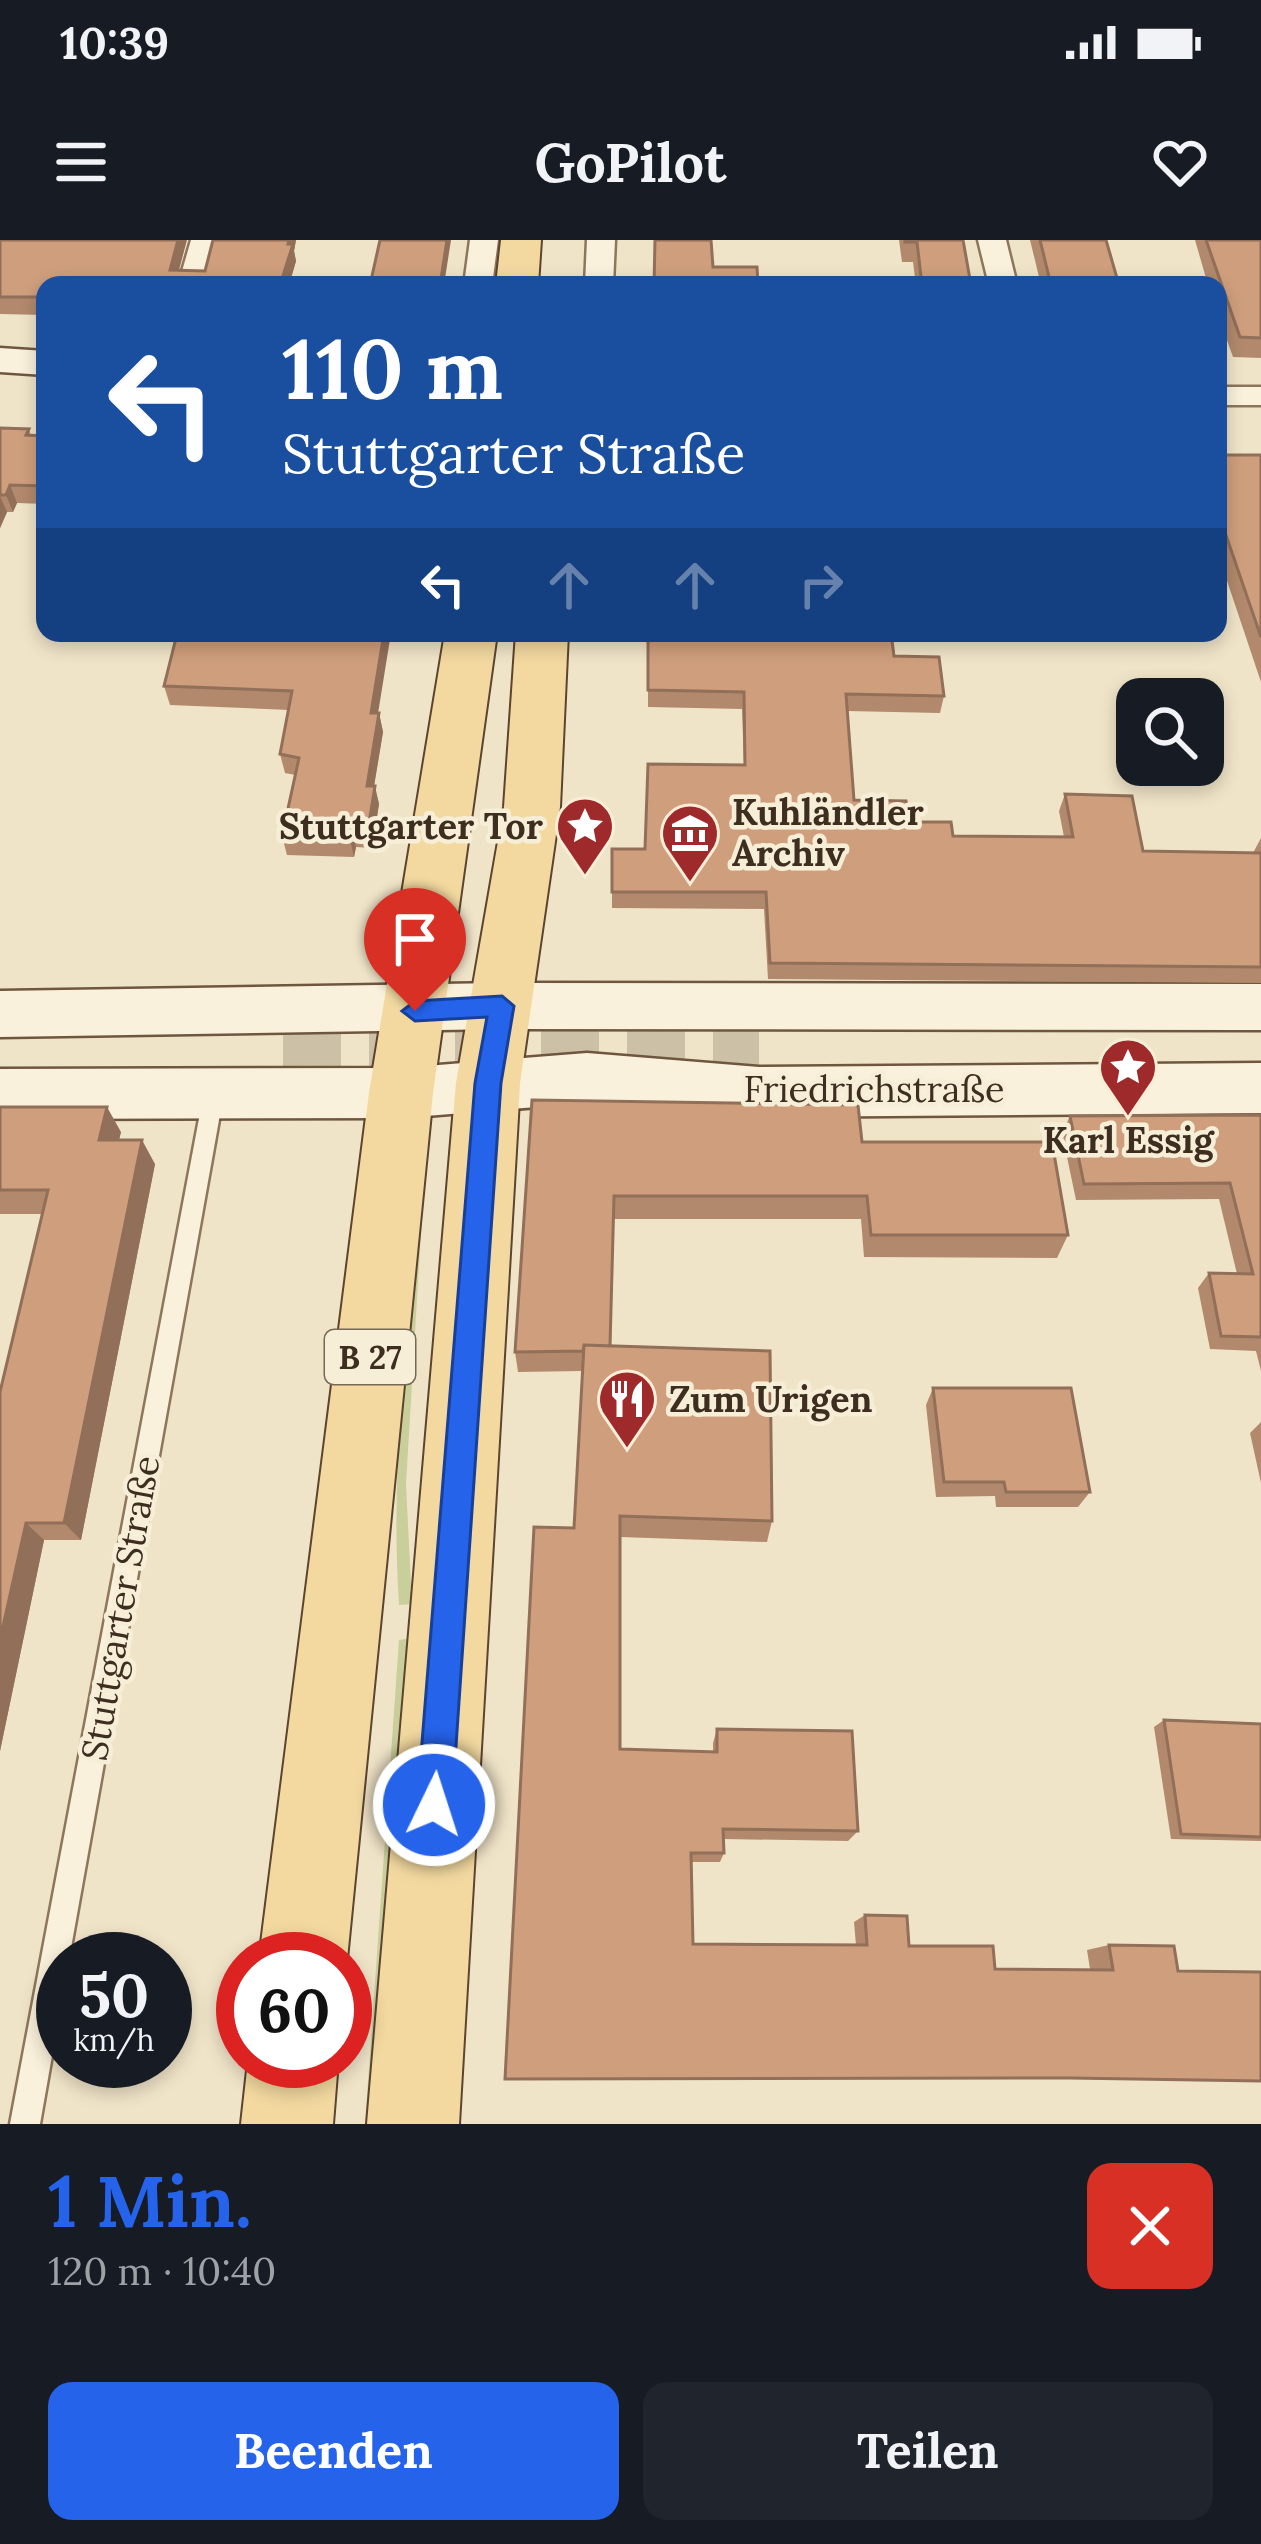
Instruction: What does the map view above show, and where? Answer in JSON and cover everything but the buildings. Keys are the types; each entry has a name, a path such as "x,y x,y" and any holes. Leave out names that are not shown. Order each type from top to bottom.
{"main road":[{"path":"518,276 521,240"},
{"path":"561,276 563,240"},
{"path":"0,361 36,363"},
{"name":"B 27","path":"306,1932 401,1094 470,642"},
{"name":"B 27","path":"413,2124 488,1083 532,807 541,642"},
{"path":"0,1014 415,1011 502,1006 1261,1007"},
{"name":"Friedrichstraße","path":"758,1052 1261,1051"},
{"path":"0,1053 283,1052"},
{"name":"Friedrichstraße","path":"488,1083 587,1078 759,1092 1261,1088"},
{"path":"0,1094 401,1094 488,1083"},
{"path":"286,2124 290,2088"}],"street":[{"path":"195,276 205,240"},
{"path":"479,276 484,240"},
{"path":"599,276 601,240"},
{"path":"992,240 1001,276"},
{"path":"1227,396 1261,396"}],"lane":[{"name":"Stuttgarter Straße","path":"25,2124 214,1092"}],"green space":[{"path":"426,1148 406,1484 412,1604 399,1605 399,1433"},
{"path":"412,1638 379,2124 365,2124 368,2088 372,2088 372,2024 399,1640"}],"tunnel":[{"path":"283,1052 759,1052"}],"place":[{"name":"Stuttgarter Tor","path":"585,877"},
{"name":"Kuhländler Archiv","path":"690,884"},
{"name":"Karl Essig","path":"1128,1118"},
{"name":"Zum Urigen","path":"627,1450"}],"route":[{"path":"415,1011 502,1006 488,1083 434,1805"}]}
